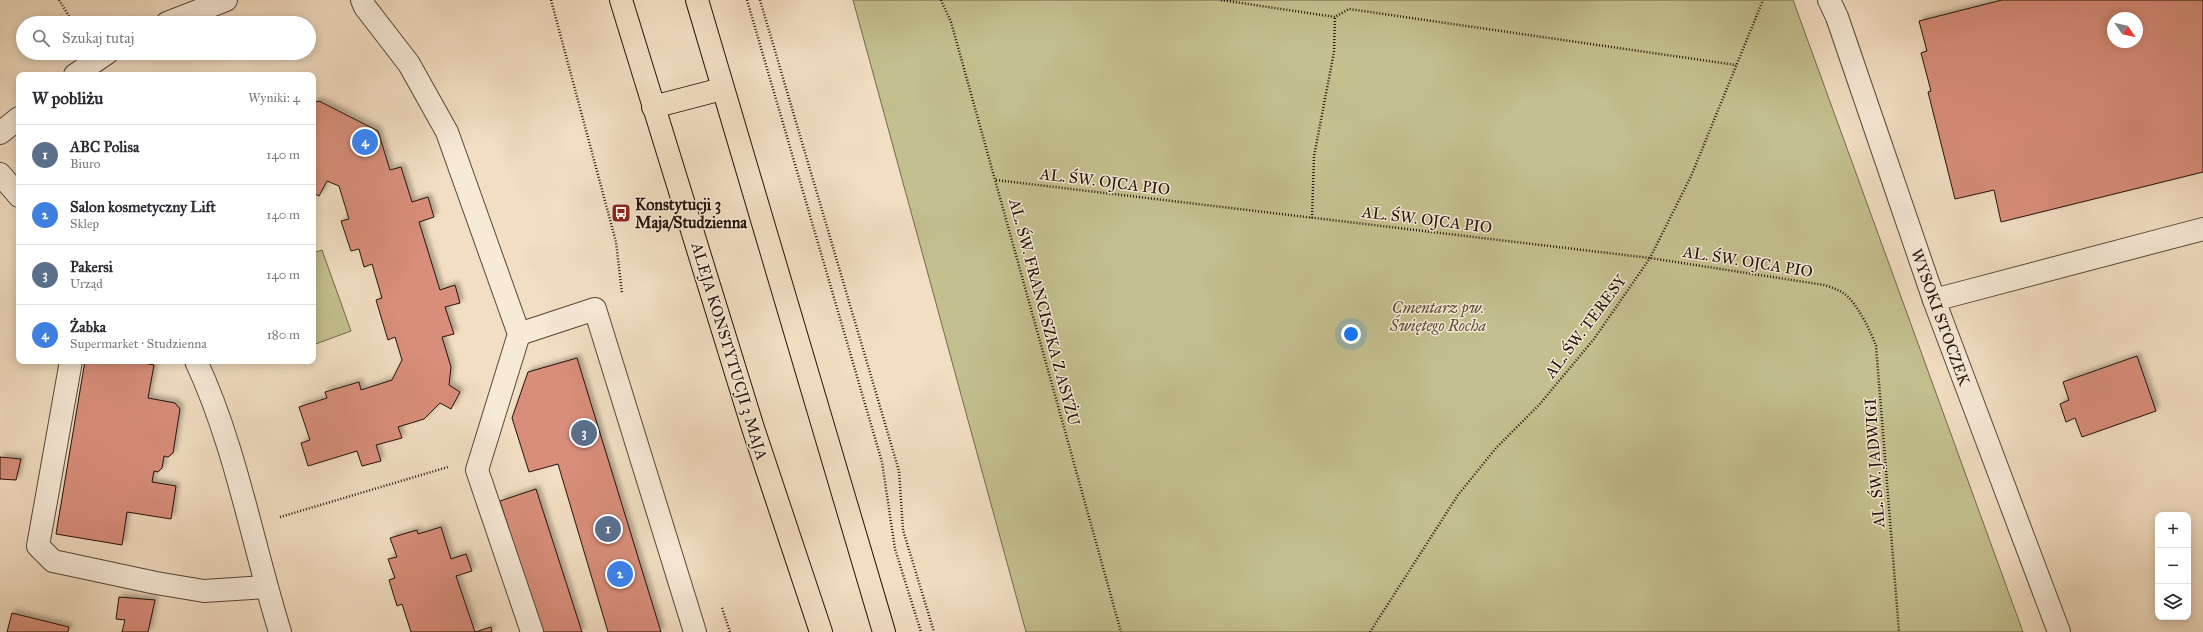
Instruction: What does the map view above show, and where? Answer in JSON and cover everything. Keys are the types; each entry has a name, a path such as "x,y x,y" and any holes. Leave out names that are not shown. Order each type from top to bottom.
{"main road":[{"name":"ALEJA KONSTYTUCJI 3 MAJA","path":"621,0 753,428 821,632"},
{"path":"697,0 722,89 884,632"},
{"path":"653,107 722,89"}],"street":[{"path":"185,16 226,0"},
{"path":"362,0 364,7 409,64 447,132 519,334 477,470 532,632"},
{"name":"WYSOKI STOCZEK","path":"1829,0 1837,17 1934,300 2058,632"},
{"path":"79,72 97,60"},
{"path":"0,133 16,120"},
{"path":"0,174 16,193"},
{"path":"1934,300 2203,229"},
{"path":"519,334 595,309 695,632"},
{"path":"70,364 38,546 53,561 204,591 266,587"},
{"path":"197,364 209,388 233,461 266,587 280,632"}],"path":[{"path":"59,0 69,16"},
{"path":"551,0 616,242 622,297"},
{"path":"747,0 882,462 896,549 921,632"},
{"path":"760,0 898,471 903,530 934,632"},
{"name":"AL. ŚW. FRANCISZKA Z ASYŻU","path":"941,0 951,22 1121,632"},
{"path":"1221,0 1335,17 1349,9 1736,65"},
{"name":"AL. ŚW. TERESY","path":"1370,632 1458,495 1496,448 1539,405 1594,339 1650,258 1692,174 1763,0"},
{"path":"1312,218 1314,156 1334,52 1335,17"},
{"name":"AL. ŚW. OJCA PIO","path":"996,180 1650,258 1824,285 1838,290 1850,299"},
{"name":"AL. ŚW. JADWIGI","path":"1850,299 1873,336 1877,351 1900,632"},
{"path":"250,528 291,513 481,457"},
{"path":"720,603 730,632"}],"green space":[{"name":"Cmentarz pw. Świętego Rocha","path":"853,0 1793,0 2023,632 1026,632"},
{"path":"322,250 351,331 316,344 316,252"}],"building":[{"path":"2002,0 2203,0 2203,172 2001,222 1994,190 1955,199 1928,92 1931,91 1921,53 1927,51 1919,21"},
{"path":"319,101 378,131 390,170 401,167 412,202 428,197 434,217 419,222 440,290 455,285 460,303 445,307 454,334 442,337 451,367 449,385 460,392 451,409 440,403 424,419 398,427 402,438 376,445 381,461 362,466 357,451 308,466 301,443 310,440 299,407 327,398 325,392 359,382 361,390 392,380 402,360 395,337 388,340 376,300 382,298 372,264 364,267 359,249 351,251 341,221 349,219 339,186 327,181 319,196 316,194 316,102"},
{"path":"2137,356 2156,411 2082,437 2075,418 2066,422 2060,404 2069,400 2063,382"},
{"path":"577,358 661,632 608,632 558,464 529,472 512,418 528,372"},
{"path":"84,364 154,365 148,398 175,403 180,409 173,453 168,457 164,456 162,468 158,472 154,471 152,482 176,486 171,519 127,512 122,545 56,534"},
{"path":"0,457 21,459 16,480 0,479"},
{"path":"536,489 582,632 541,632 500,501"},
{"path":"441,527 451,559 466,554 472,571 456,576 475,632 411,632 402,604 397,606 389,580 395,578 388,559 397,557 390,538 417,530 418,534"},
{"path":"119,597 155,600 148,632 122,632 125,620 116,619"},
{"path":"12,613 69,627 68,632 7,632"},
{"path":"491,627 492,632 475,632"}],"place":[{"name":"Żabka","path":"365,142"},
{"name":"Konstytucji 3 Maja/Studzienna","path":"621,213"},
{"name":"Pakersi","path":"584,433"},
{"name":"ABC Polisa","path":"608,529"},
{"name":"Salon kosmetyczny Lift","path":"620,574"}]}
